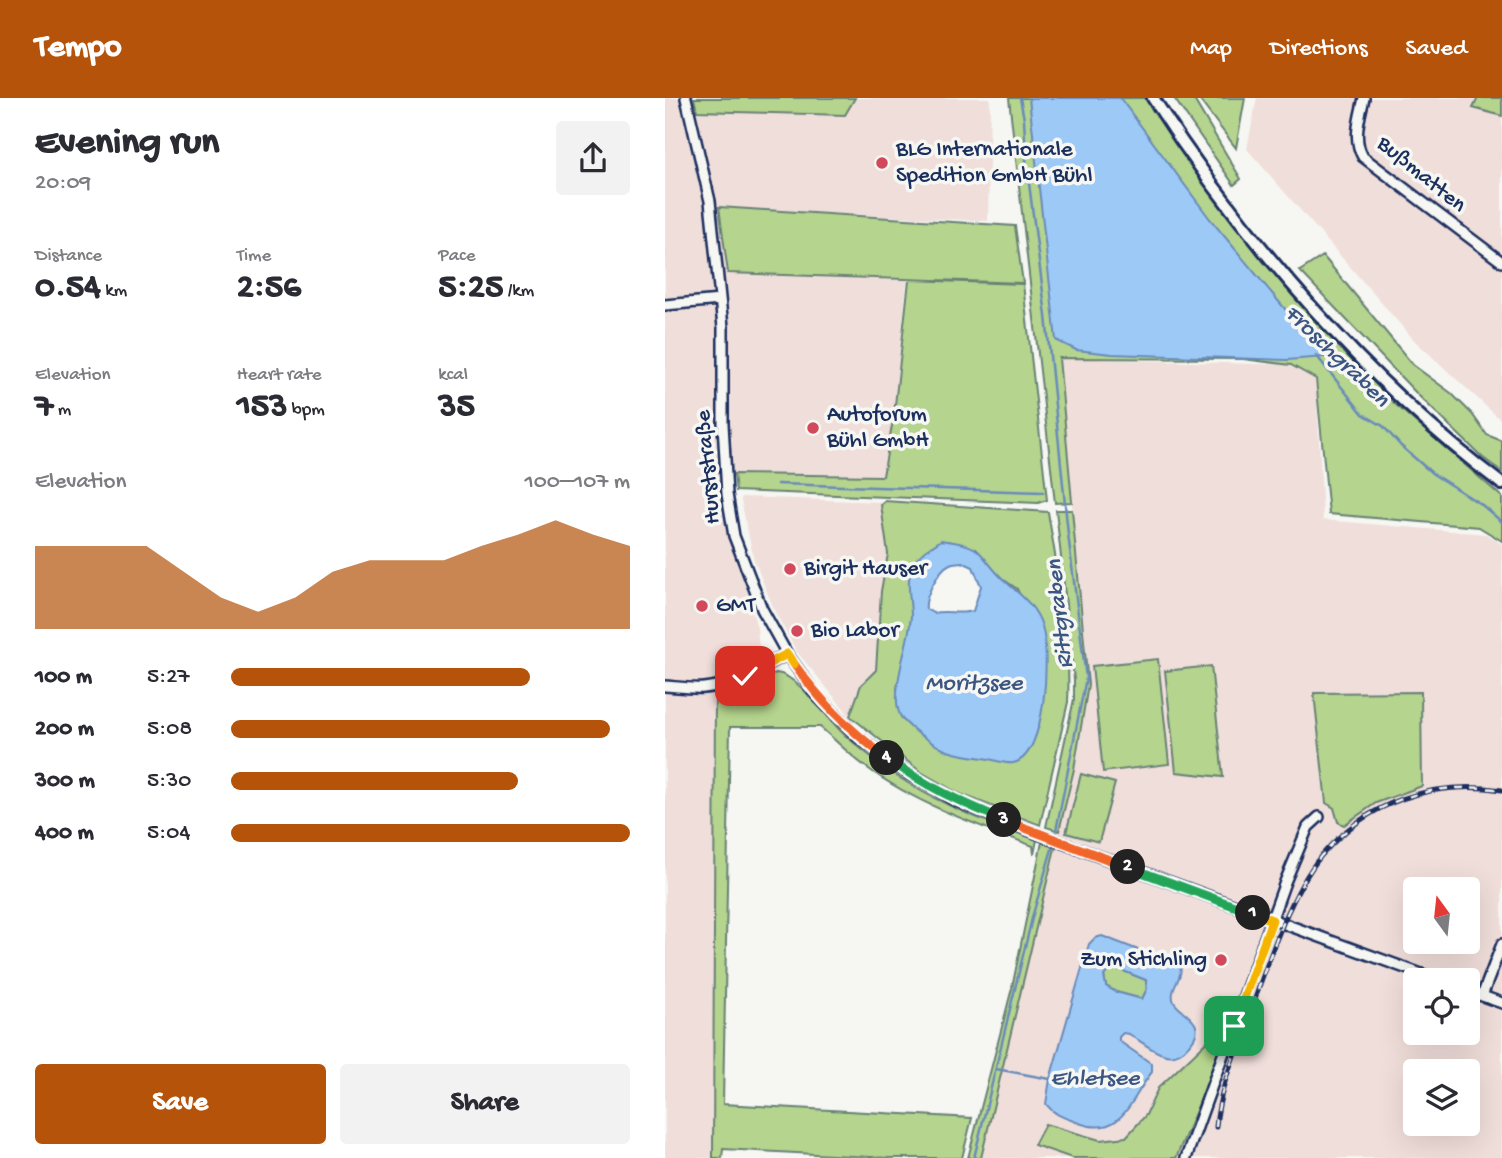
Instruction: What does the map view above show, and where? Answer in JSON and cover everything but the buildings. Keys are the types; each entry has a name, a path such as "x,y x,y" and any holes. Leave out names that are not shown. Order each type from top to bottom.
{"main road":[{"path":"1153,98 1221,195 1345,343 1425,421 1502,484"}],"street":[{"name":"Hurststraße","path":"686,98 710,201 723,327 727,494 734,536 762,609 787,654 816,695 857,736 909,774 954,800 1060,842 1405,968"},
{"name":"Bußmatten","path":"1364,98 1357,134 1359,150 1363,157 1502,262"},
{"path":"665,305 720,300"},
{"path":"665,686 704,688 724,684 787,654"},
{"path":"1186,1158 1285,882 1308,827 1319,817"},
{"path":"1502,944 1482,996 1502,1003"}],"shaded area":[{"path":"665,98 990,98 988,221 719,208 728,273 907,280 894,414 883,477 734,474 721,485 729,527 757,628 759,649 753,663 732,676 715,682 713,1158 665,1158"},
{"path":"1257,98 1478,98 1474,108 1502,116 1502,421 1414,340 1247,149"},
{"path":"1059,358 1291,365 1316,379 1323,520 1486,534 1502,544 1502,1158 981,1158 1074,769 1088,685"},
{"path":"742,497 881,502 888,554 881,591 876,670 861,685 850,716 797,652 776,614 754,560"}],"green space":[{"path":"694,98 855,98 845,115 697,111"},
{"path":"1009,98 1145,98 1212,194 1323,330 1395,404 1502,497 1502,541 1479,527 1329,514 1316,379 1291,365 1243,359 1059,358 1072,502 1055,503"},
{"path":"1174,98 1193,98 1241,179 1234,185"},
{"path":"1198,98 1245,98 1236,148"},
{"path":"1478,98 1502,98 1502,116 1473,108"},
{"path":"719,207 1015,226 1023,283 728,273"},
{"path":"1323,256 1413,365 1451,393 1472,414 1487,435 1502,441 1502,472 1482,457 1419,396 1300,271"},
{"path":"909,280 1023,284 1047,500 1038,503 736,491 734,474 883,476 894,414"},
{"path":"885,501 1048,512 1066,631 1068,702 1040,825 958,793 921,772 850,716 861,685 876,670 881,591 888,554 881,505","holes":["976,549 1000,577 1017,589 1045,648 1044,689 897,689 910,627 911,575 925,551"]},
{"path":"1056,510 1072,510 1088,685 1074,769 1059,831 1046,827 1074,699 1074,680"},
{"path":"1158,659 1169,764 1103,772 1092,666"},
{"path":"1211,666 1223,777 1176,772 1165,671"},
{"path":"776,673 794,681 847,737 908,783 954,808 1037,840 1034,854 1033,846 964,819 897,788 857,760 820,727 730,727 723,1104 972,1118 962,1158 889,1158 723,1149 722,1158 713,1158 715,693"},
{"path":"1421,692 1422,786 1376,803 1344,825 1338,822 1334,808 1326,803 1314,693"},
{"path":"1081,774 1115,783 1099,842 1066,833"},
{"path":"1042,842 1055,848 981,1158 968,1158 1012,988"},
{"path":"1116,968 1146,980 1147,989 1142,999 1116,992 1106,986 1104,976"},
{"path":"1218,1031 1227,1037 1176,1158 1072,1158 1034,1145 1045,1124 1100,1140 1126,1137 1146,1115 1158,1088"}],"water":[{"path":"1029,98 1120,98 1210,219 1325,357 1287,360 1112,354 1076,350 1056,340"},
{"name":"Moritzsee","path":"941,540 977,550 1029,603 1042,626 1046,658 1039,724 1033,743 1024,756 1013,763 946,750 915,731 900,715 897,693 910,627 911,570 926,550","holes":["962,562 973,567 981,586 973,611 933,613 926,609 930,591 946,567 951,563"]},
{"name":"Ehletsee","path":"1102,936 1180,966 1180,975 1173,993 1174,1002 1194,1022 1196,1029 1189,1045 1174,1055 1159,1053 1123,1033 1119,1041 1152,1064 1152,1072 1124,1114 1106,1126 1094,1127 1061,1116 1046,1104 1050,1079 1089,944","holes":["1116,968 1146,980 1147,989 1142,999 1116,992 1106,986 1104,976"]}],"waterway":[{"name":"Rittgraben","path":"1020,98 1086,678 1055,836"},
{"name":"Froschgraben","path":"1316,355 1363,414 1383,426 1433,474 1482,505 1502,522"},
{"path":"777,484 1043,492"},
{"name":"Rittgraben","path":"974,1158 1033,914 1054,842"},
{"path":"996,1069 1050,1079"}],"railway":[{"path":"1216,1127 1225,1082 1272,951 1299,889 1321,856 1359,821 1380,808 1403,799 1451,788 1502,790"}],"place":[{"name":"BLG Internationale Spedition GmbH Bühl","path":"882,163"},
{"name":"Autoforum Bühl GmbH","path":"813,428"},
{"name":"Birgit Hauser","path":"790,569"},
{"name":"GMT","path":"702,606"},
{"name":"Bio Labor","path":"797,631"},
{"name":"Zum Stichling","path":"1221,960"}],"route":[{"path":"745,676 787,654 816,695 857,736 909,774 954,800 1272,920 1234,1026"}]}
